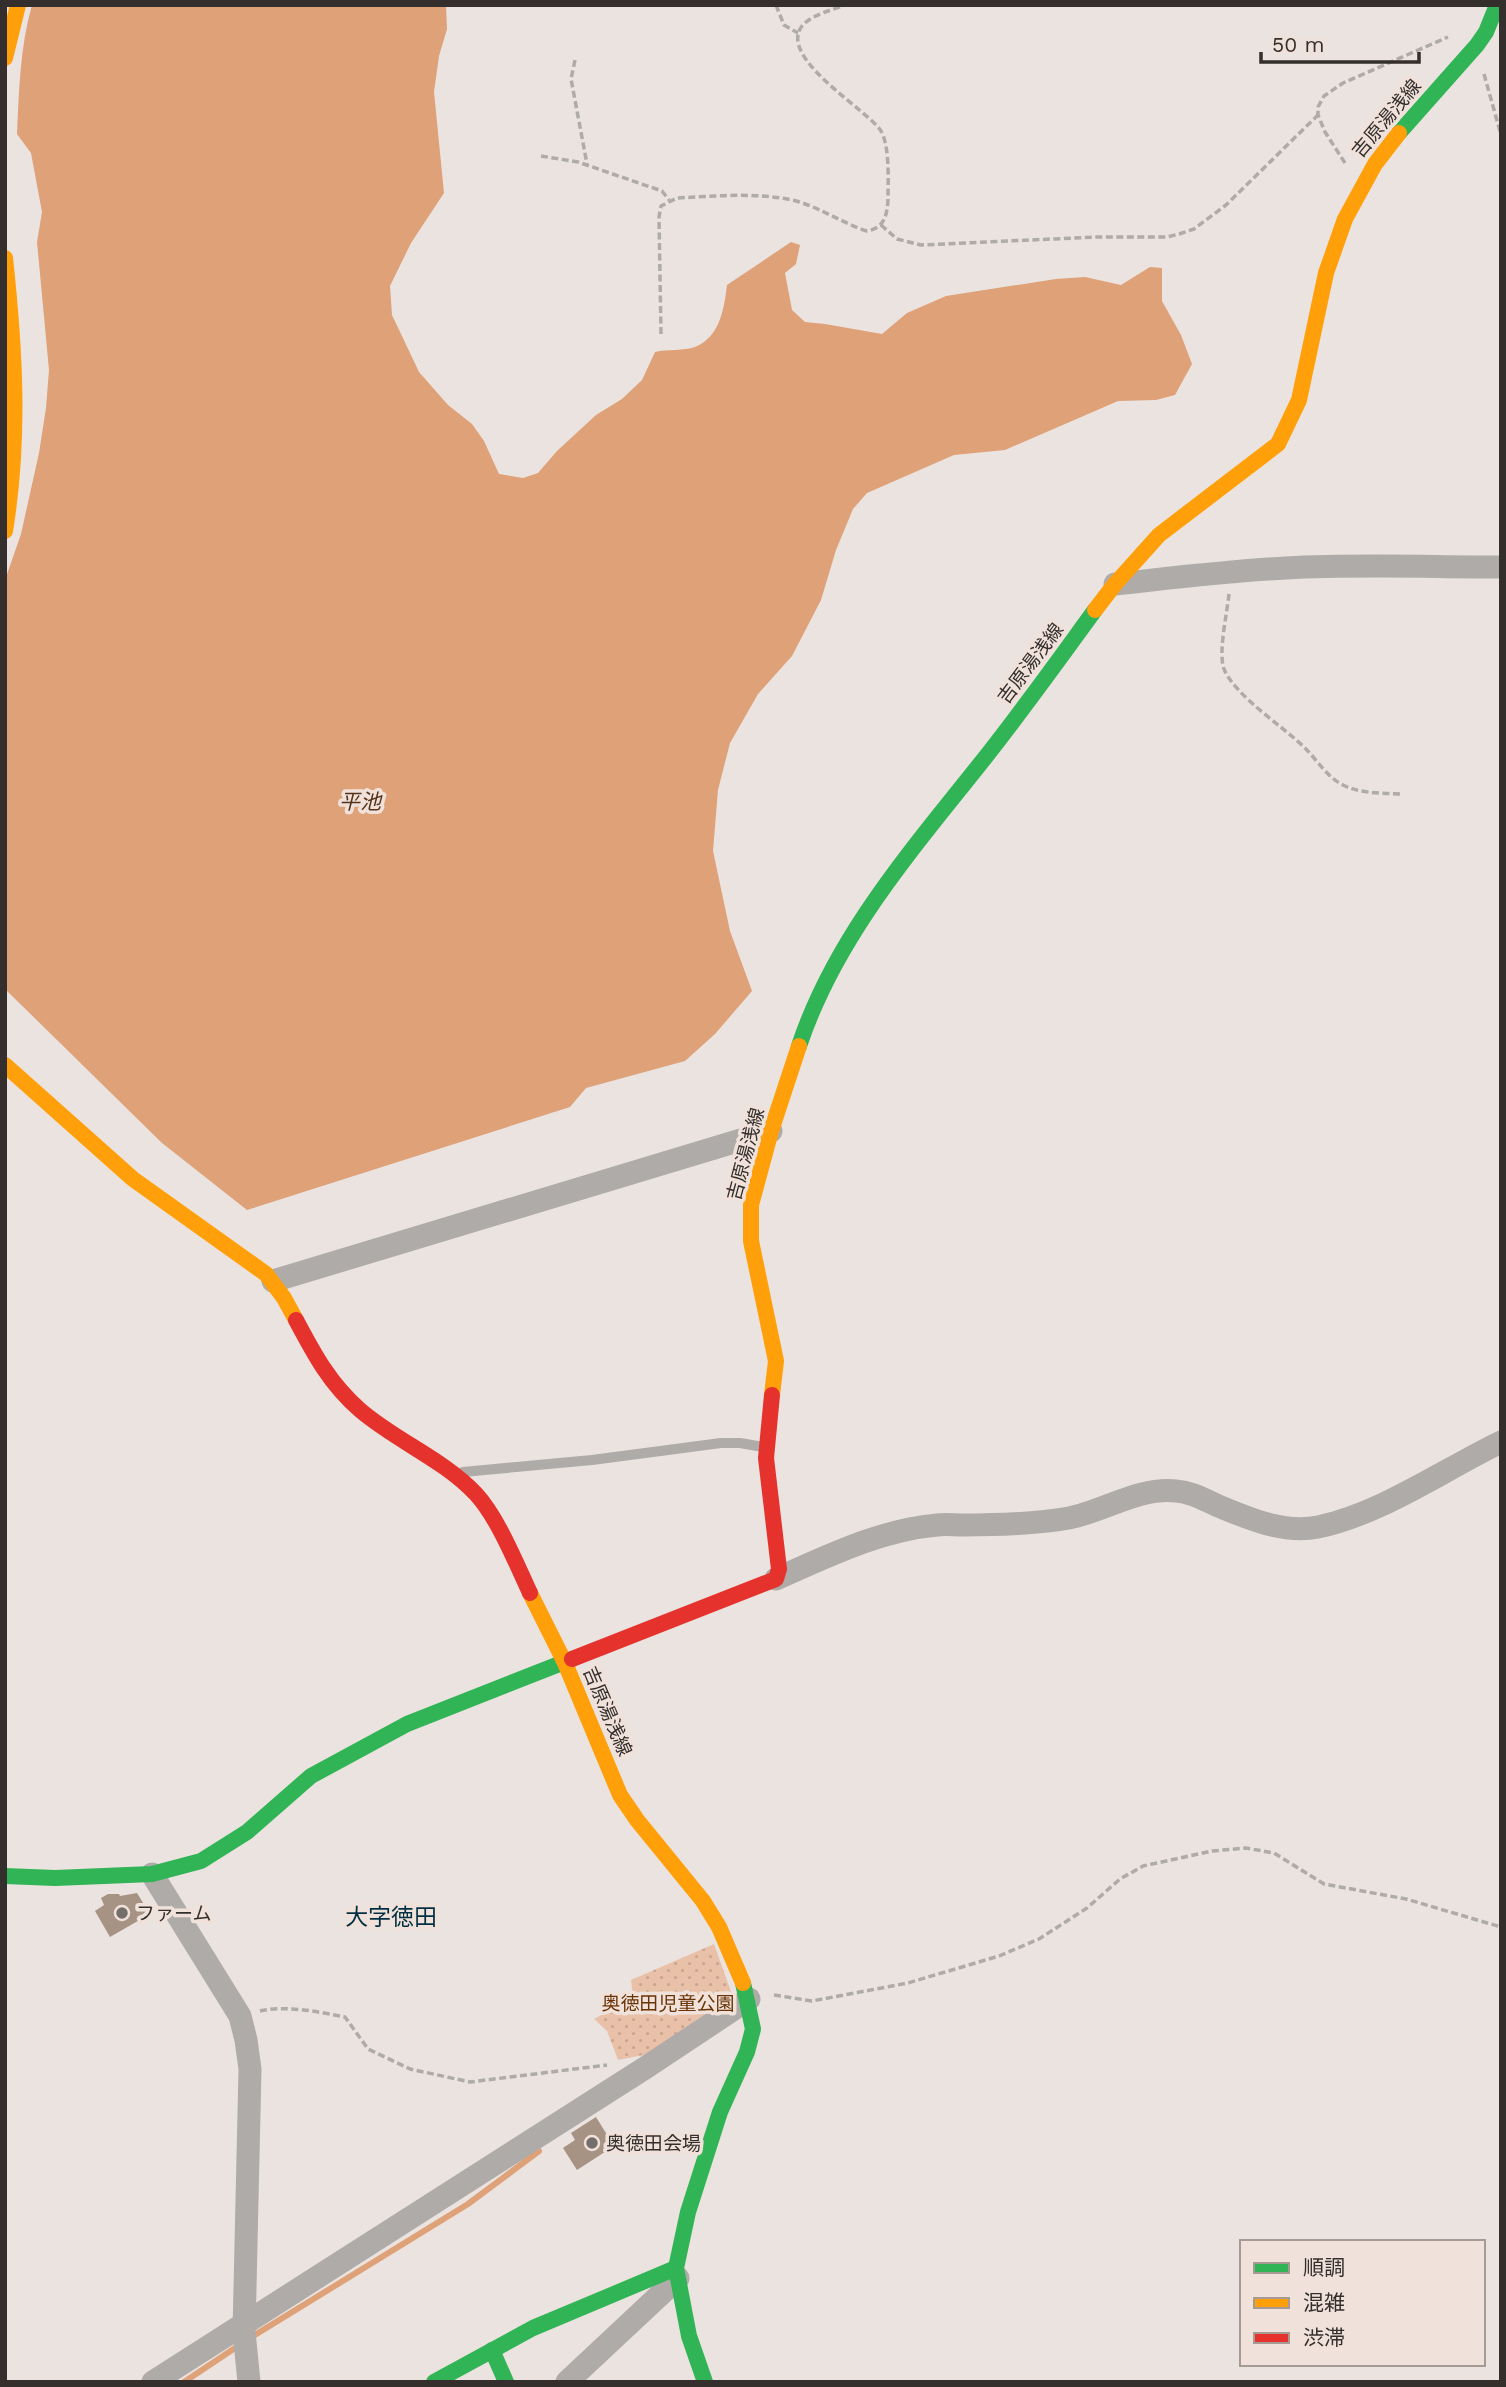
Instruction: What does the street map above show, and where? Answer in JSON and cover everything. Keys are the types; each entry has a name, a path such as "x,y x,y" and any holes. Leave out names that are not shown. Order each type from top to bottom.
{"main road":[{"path":"5,58 18,5"},
{"name":"吉原湯浅線","path":"705,2382 689,2336 677,2273 688,2212 720,2112 752,2040 753,2029 747,1993 719,1927 703,1901 637,1820 620,1794 565,1664 776,1579 779,1569 766,1447 776,1361 751,1241 750,1219 754,1188 807,1022 842,949 882,888 989,753 1115,584 1159,536 1278,444 1286,432 1300,396 1332,251 1360,184 1384,149 1477,45 1486,32 1497,5"},
{"path":"5,258 18,396 15,467 5,531"},
{"path":"5,1065 132,1179 252,1262 273,1281 321,1368 335,1386 362,1412 453,1473 478,1496 494,1521 565,1664 407,1724 383,1736 311,1776 247,1832 201,1861 152,1874 55,1878 5,1875"},
{"path":"434,2382 533,2328 677,2273"},
{"path":"492,2350 506,2382"}],"street":[{"path":"1115,584 1231,571 1348,566 1501,567"},
{"path":"273,1281 771,1131"},
{"path":"776,1579 850,1546 916,1528 939,1524 988,1524 1071,1517 1133,1497 1175,1490 1191,1493 1261,1523 1282,1528 1316,1527 1385,1502 1501,1442"},
{"path":"152,1874 240,2016 250,2069 244,2324 248,2382"},
{"path":"153,2382 747,1993"},
{"path":"566,2382 677,2273"}],"lane":[{"path":"453,1473 722,1443 766,1447"}],"path":[{"path":"776,5 783,25 799,33"},
{"path":"661,334 659,217 661,206 669,200 737,196 782,199 810,206 867,231 881,225 887,215 888,180 883,135 878,127 844,99 808,62 799,46 799,33 806,22 845,5"},
{"path":"1360,184 1325,132 1318,115 1318,107 1324,96 1343,83 1450,36"},
{"path":"575,60 571,74 572,88 588,165"},
{"path":"1484,77 1501,135"},
{"path":"881,225 897,239 921,245 1096,237 1167,237 1180,234 1194,229 1226,205 1318,115"},
{"path":"541,156 588,165 662,191 669,200"},
{"path":"1231,571 1222,656 1224,668 1234,685 1341,784 1363,792 1402,794"},
{"path":"747,1993 812,2001 908,1983 999,1955 1039,1939 1087,1908 1120,1880 1143,1866 1246,1848 1273,1853 1324,1884 1406,1899 1501,1927"},
{"path":"240,2016 271,2009 321,2012 345,2017 368,2049 410,2069 470,2082 607,2065"}],"green space":[{"name":"奥徳田児童公園","path":"714,1944 734,2000 659,2052 618,2060 607,2031 594,2019 633,1998 631,1980"}],"water":[{"name":"平池","path":"32,5 446,5 447,29 439,56 434,92 444,193 411,243 390,286 392,315 419,372 448,405 472,424 484,441 499,474 523,478 538,473 557,451 596,415 622,399 642,380 655,352 691,348 703,342 719,321 727,285 791,242 800,245 796,264 785,273 792,310 805,322 882,334 907,313 946,296 1085,277 1121,285 1150,267 1162,268 1162,301 1181,335 1192,364 1175,395 1156,400 1118,401 1005,450 954,455 867,493 853,509 836,550 821,600 792,656 758,694 730,743 718,790 713,851 730,931 752,991 715,1034 685,1061 586,1088 570,1107 247,1210 162,1143 5,989 5,580 21,534 39,453 49,370 37,242 42,212 31,153 17,134 19,85"}],"building":[{"name":"ファーム","path":"137,1893 150,1914 110,1937 95,1911 104,1905 101,1898 108,1894 120,1896"},
{"name":"奥徳田会場","path":"596,2117 614,2146 577,2170 563,2148 575,2140 571,2133"}],"waterway":[{"path":"250,2338 468,2204 539,2151"},
{"path":"184,2382 241,2344"}],"traffic: fast":[{"path":"1399,133 1477,45 1486,32 1497,5"},
{"path":"799,1046 814,1006 833,969 877,898 1095,610"},
{"path":"5,1876 55,1878 152,1874 201,1861 247,1832 311,1776 407,1724 572,1659"},
{"path":"705,2382 689,2336 676,2268 688,2212 720,2112 747,2052 753,2029 743,1983"},
{"path":"434,2382 533,2328 676,2268"},
{"path":"492,2350 506,2382"}],"traffic: slow":[{"path":"5,58 18,5"},
{"path":"1095,610 1159,535 1278,444 1299,400 1326,273 1345,219 1375,164 1399,133"},
{"path":"5,258 14,394 13,462 5,531"},
{"path":"772,1395 776,1361 751,1241 751,1205 771,1131 799,1046"},
{"path":"5,1065 133,1179 266,1274 296,1320"},
{"path":"530,1593 565,1663 620,1795 703,1901 719,1927 743,1983"}],"traffic: jam":[{"path":"296,1320 324,1368 349,1400 374,1421 449,1470 476,1494 499,1528 530,1593"},
{"path":"572,1659 776,1579 779,1569 766,1458 772,1395"}],"place":[{"name":"ファーム","path":"122,1913"},
{"name":"奥徳田会場","path":"592,2143"}],"district":[{"name":"大字徳田","path":"391,1917"}]}
